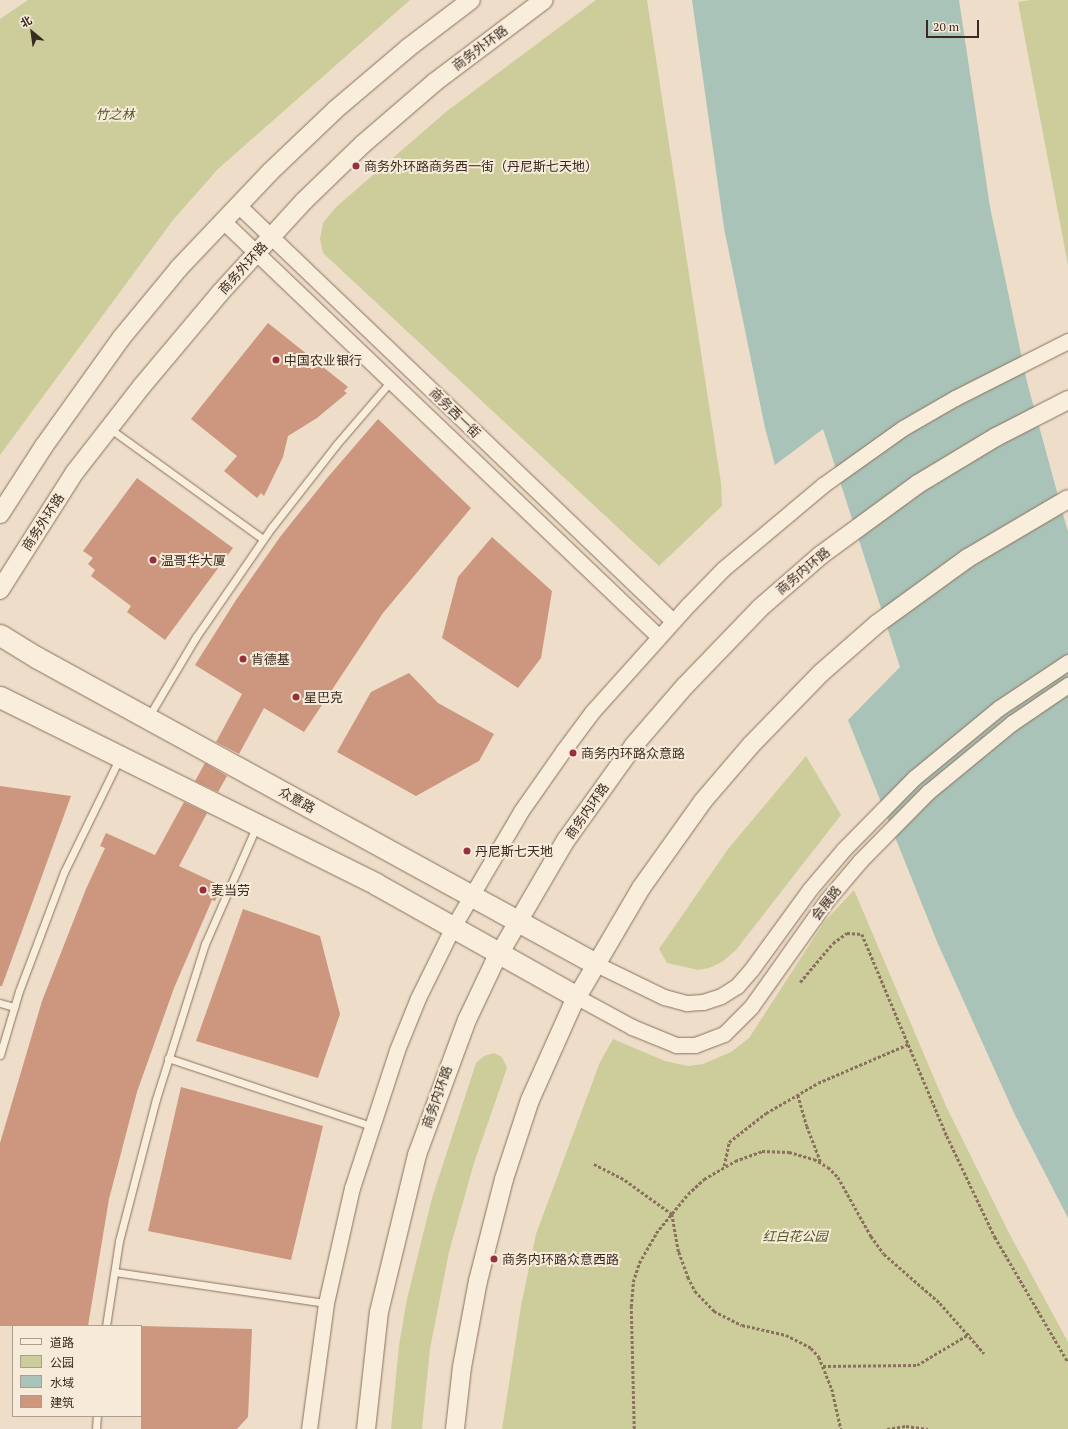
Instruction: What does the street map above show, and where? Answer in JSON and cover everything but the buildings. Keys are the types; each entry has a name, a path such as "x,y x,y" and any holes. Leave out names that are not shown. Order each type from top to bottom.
{"main road":[{"name":"众意路","path":"0,635 36,657 596,964"},
{"path":"0,697 376,884 577,997"}],"street":[{"path":"0,514 44,446 122,337 179,268 238,205 335,110 408,48 471,0"},
{"name":"商务外环路","path":"0,590 75,472 181,339 271,237 363,144 435,82 544,0"},
{"name":"商务西一街","path":"238,205 673,621"},
{"name":"商务西一街","path":"223,221 658,636"},
{"path":"308,1429 326,1303 352,1188 371,1126 418,998 453,927 471,896 521,811 562,751 592,712 658,636 723,569 773,525 823,485 903,428 1062,343"},
{"name":"商务内环路","path":"366,1429 380,1312 411,1178 447,1068 500,954 566,840 634,745 726,642 787,585 846,536 918,484 996,437 1068,400"},
{"path":"456,1429 468,1328 493,1216 530,1100 577,997 641,888 703,801 751,745 814,679 877,624 917,593 1010,531 1068,499"},
{"name":"会展路","path":"596,964 664,997 687,1003 703,1002 721,996 737,986 751,970 810,889 872,821 914,778 999,708 1068,662"},
{"name":"会展路","path":"577,997 632,1027 676,1045 695,1045 724,1034 751,1007 826,900 879,842 928,792 1012,723 1068,685"}],"lane":[{"path":"148,718 196,636 263,539 336,445 391,381"},
{"path":"109,428 263,539"},
{"path":"0,1055 14,1007 64,872 120,758"},
{"path":"106,1325 114,1272 135,1176 168,1058 205,944 257,825"},
{"path":"0,1003 14,1007"},
{"path":"168,1058 371,1126"},
{"path":"114,1272 326,1303"},
{"path":"96,1429 97,1417"}],"path":[{"path":"800,982 833,943 847,933 862,934 947,1136 995,1236 1068,1362"},
{"path":"724,1167 729,1142 739,1133 798,1095 908,1044"},
{"path":"798,1095 806,1126 822,1164"},
{"path":"634,1429 633,1282 639,1263 652,1239 672,1214 704,1179 724,1167 762,1151 789,1152 814,1158 838,1178 871,1236 884,1254 940,1303 969,1334 984,1353"},
{"path":"594,1164 625,1180 672,1214 686,1271 701,1298 714,1311 742,1325 786,1335 802,1342 819,1357 834,1395 840,1429"},
{"path":"823,1366 917,1365 969,1334"},
{"path":"887,1429 906,1426 928,1429"}],"green space":[{"name":"竹之林","path":"28,0 410,0 218,169 173,220 0,455 0,19"},
{"path":"596,0 647,0 721,483 722,506 659,566 323,253 320,239 323,223 336,207 447,111"},
{"path":"1030,0 1068,0 1068,265 1018,2"},
{"path":"806,756 841,815 736,950 722,962 709,968 698,970 667,963 659,949 728,849"},
{"name":"红白花公园","path":"854,890 946,1106 1009,1233 1068,1342 1068,1429 502,1429 521,1306 536,1234 600,1062 613,1039 665,1061 688,1066 703,1064 731,1052 749,1038 824,922"},
{"path":"494,1053 502,1057 507,1068 474,1163 449,1252 430,1349 422,1429 391,1429 399,1345 407,1299 432,1198 476,1063 484,1056"}],"water":[{"path":"692,0 959,0 990,207 1027,382 1068,532 1068,1218 1015,1115 938,944 848,720 900,667 823,429 775,465 765,428 724,228"}],"place":[{"name":"商务外环路商务西一街（丹尼斯七天地）","path":"356,166"},
{"name":"中国农业银行","path":"276,360"},
{"name":"温哥华大厦","path":"153,560"},
{"name":"肯德基","path":"243,659"},
{"name":"星巴克","path":"296,697"},
{"name":"商务内环路众意路","path":"573,753"},
{"name":"丹尼斯七天地","path":"467,851"},
{"name":"麦当劳","path":"203,890"},
{"name":"商务内环路众意西路","path":"494,1259"}]}
